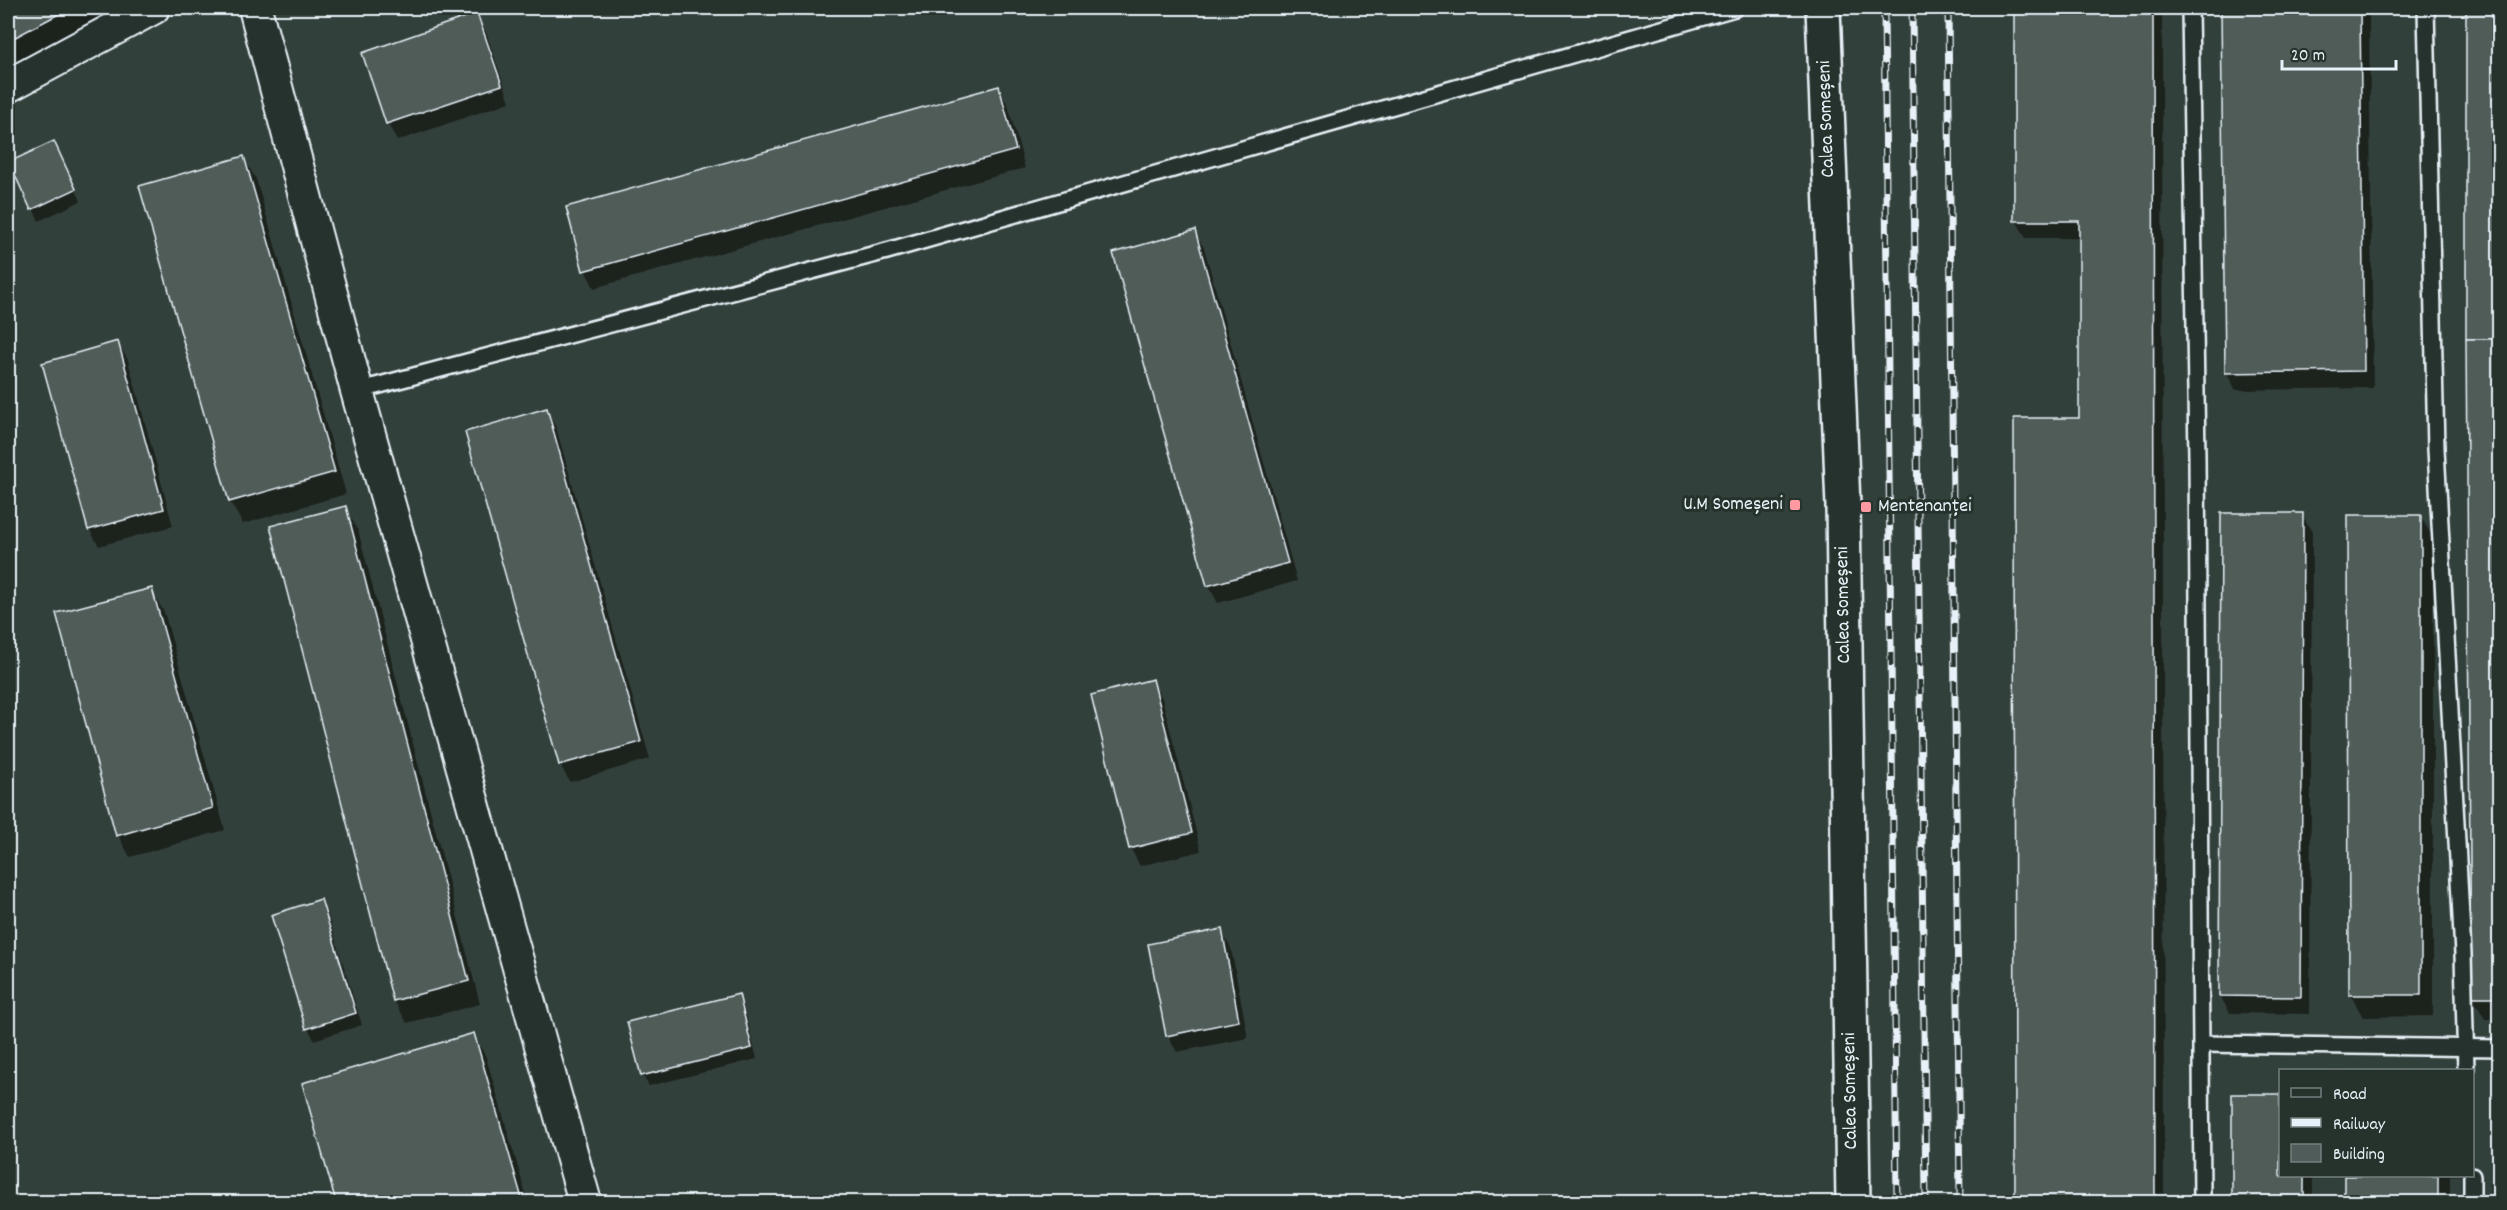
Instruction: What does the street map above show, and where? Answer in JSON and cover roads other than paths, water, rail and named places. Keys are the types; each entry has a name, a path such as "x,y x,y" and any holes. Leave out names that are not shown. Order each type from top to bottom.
{"main road":[{"name":"Calea Someșeni","path":"1823,8 1843,512 1853,1203"}],"street":[{"path":"8,86 153,8"},
{"path":"255,8 357,391 585,1203"}],"lane":[{"path":"357,391 899,248 1735,8"},
{"path":"2190,8 2202,1203"},
{"path":"2426,8 2436,449 2463,954 2466,1069"},
{"path":"2202,1044 2499,1048"},
{"path":"2472,1177 2472,1203"}],"railway":[{"path":"1884,8 1897,1202"},
{"path":"1912,8 1926,1202"},
{"path":"1948,8 1960,1202"}],"place":[{"name":"U.M Someșeni","path":"1795,505"},
{"name":"Mentenanței","path":"1866,507"}]}
